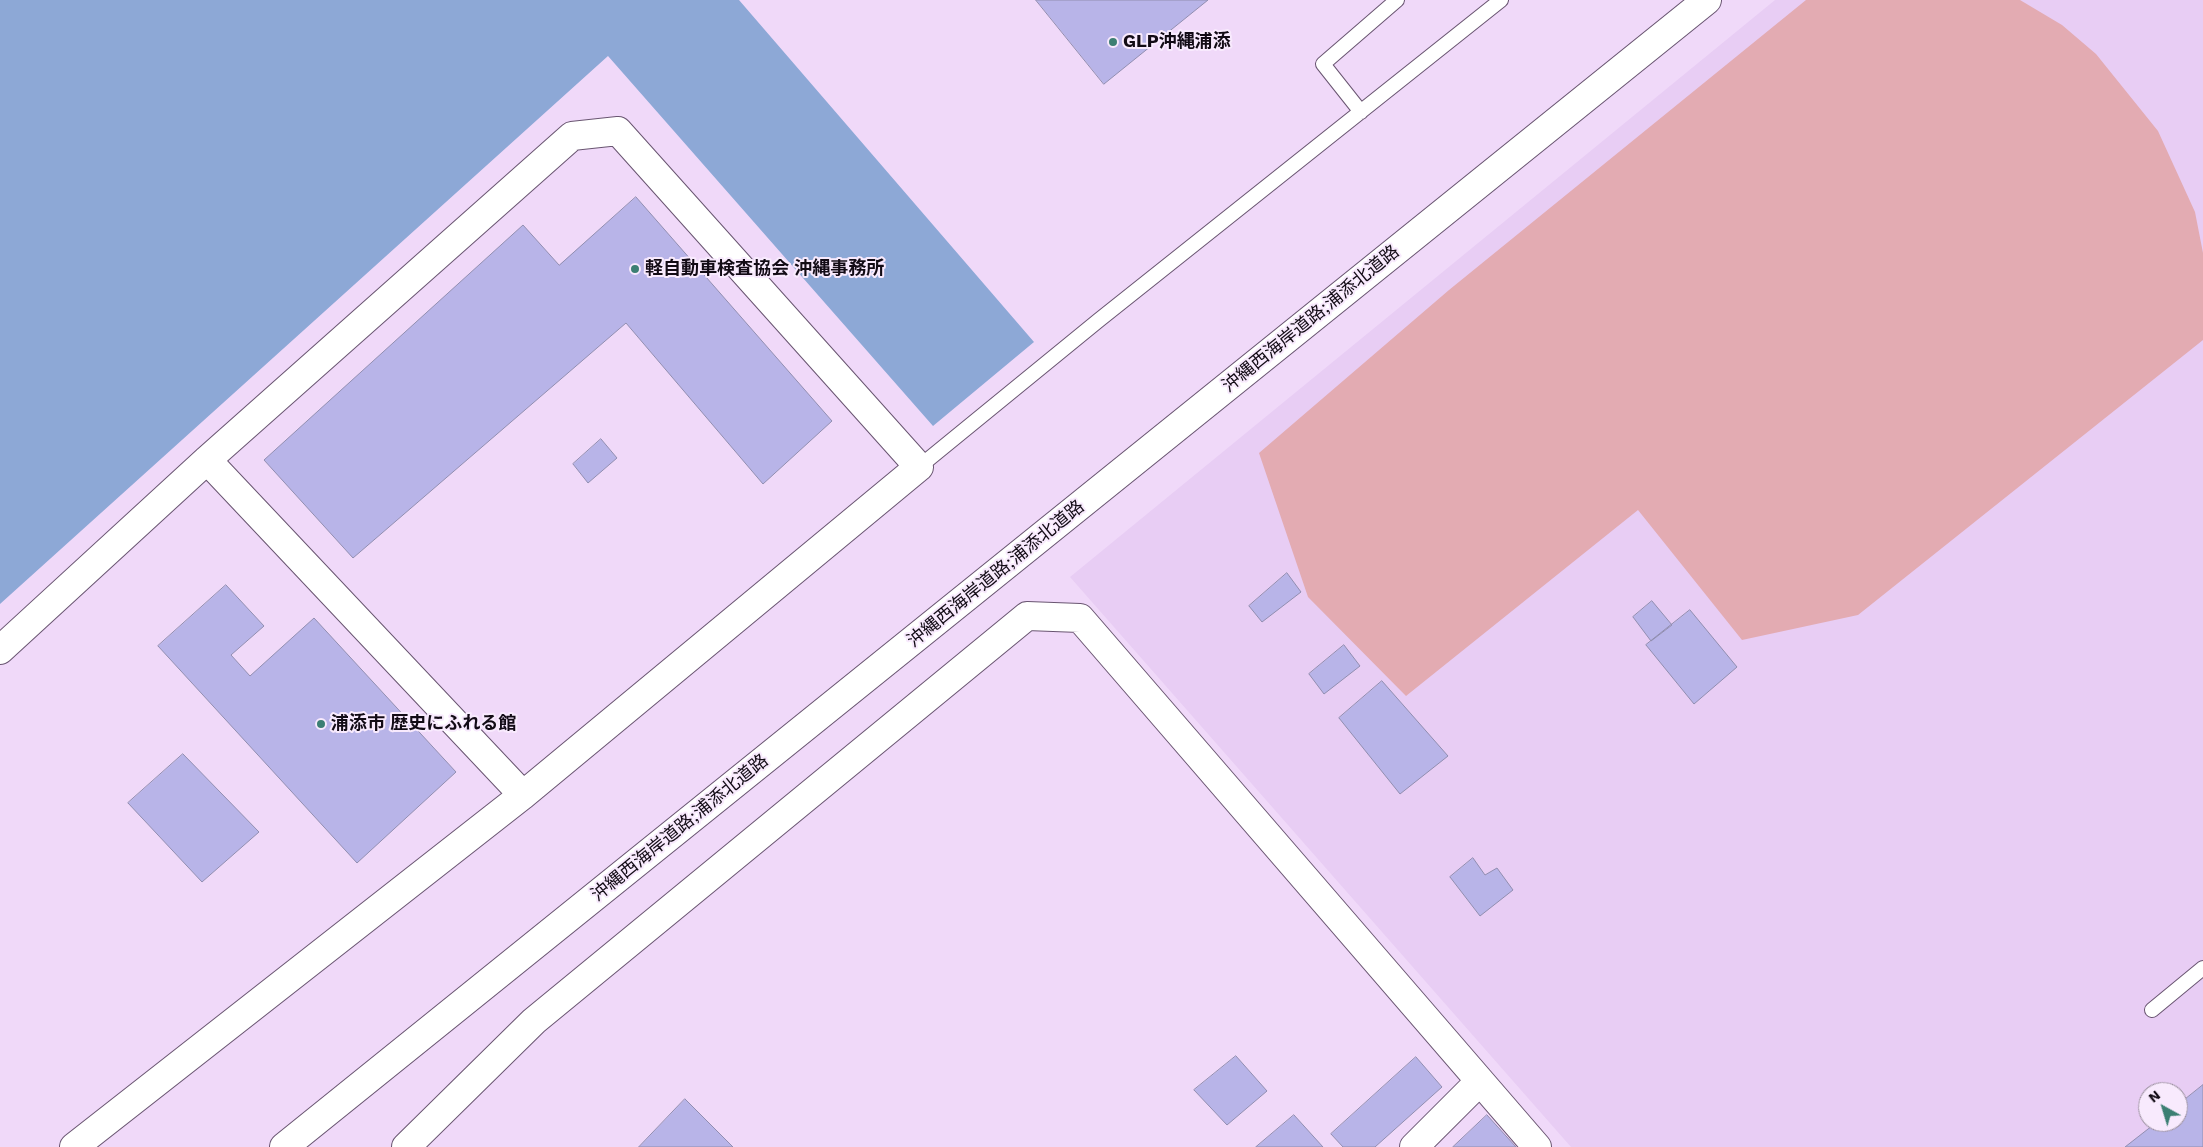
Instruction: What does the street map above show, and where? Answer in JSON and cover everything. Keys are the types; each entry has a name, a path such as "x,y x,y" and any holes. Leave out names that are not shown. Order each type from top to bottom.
{"main road":[{"name":"沖縄西海岸道路;浦添北道路","path":"284,1147 1707,0"},
{"path":"0,650 207,460 572,136 618,131 919,467 523,795 74,1147"},
{"path":"207,460 523,795"},
{"path":"406,1147 534,1021 1027,616 1080,618 1537,1147"},
{"path":"1414,1147 1479,1082"}],"lane":[{"path":"1361,112 1323,64 1397,0"},
{"path":"919,467 1099,320 1502,0"},
{"path":"2152,1010 2203,968"}],"shaded area":[{"path":"1775,0 2203,0 2203,1147 1571,1147 1070,577"},
{"path":"1806,0 2020,0 2062,25 2096,54 2158,131 2195,212 2203,253 2203,340 1858,615 1742,640 1638,510 1406,696 1308,597 1259,453 1449,290"}],"water":[{"path":"0,0 739,0 1034,342 933,426 608,56 0,604"}],"building":[{"name":"GLP沖縄浦添","path":"1036,0 1208,0 1104,84"},
{"path":"636,197 832,421 763,484 626,323 353,558 264,460 523,225 559,265"},
{"path":"601,439 617,458 588,483 573,464"},
{"path":"1287,573 1301,592 1262,622 1249,606"},
{"name":"浦添市 歴史にふれる館","path":"226,585 264,626 231,655 250,676 314,618 456,772 357,863 158,646"},
{"path":"1652,601 1672,625 1651,641 1633,617"},
{"path":"1690,610 1737,667 1694,704 1646,645"},
{"path":"1344,645 1360,666 1324,694 1309,674"},
{"path":"1382,681 1448,756 1400,794 1339,718"},
{"path":"183,754 259,832 202,882 128,803"},
{"path":"1473,858 1485,875 1497,868 1513,890 1480,916 1450,877"},
{"path":"1236,1056 1267,1091 1227,1125 1194,1090"},
{"path":"1416,1057 1442,1087 1375,1147 1343,1147 1331,1134"},
{"path":"2203,1085 2203,1147 2125,1147 2144,1132 2188,1132 2188,1097"},
{"path":"685,1099 733,1147 639,1147"},
{"path":"1294,1115 1323,1147 1256,1147"},
{"path":"1487,1115 1516,1147 1453,1147"}],"place":[{"name":"GLP沖縄浦添","path":"1113,42"},
{"name":"軽自動車検査協会 沖縄事務所","path":"635,269"},
{"name":"浦添市 歴史にふれる館","path":"321,724"}]}
